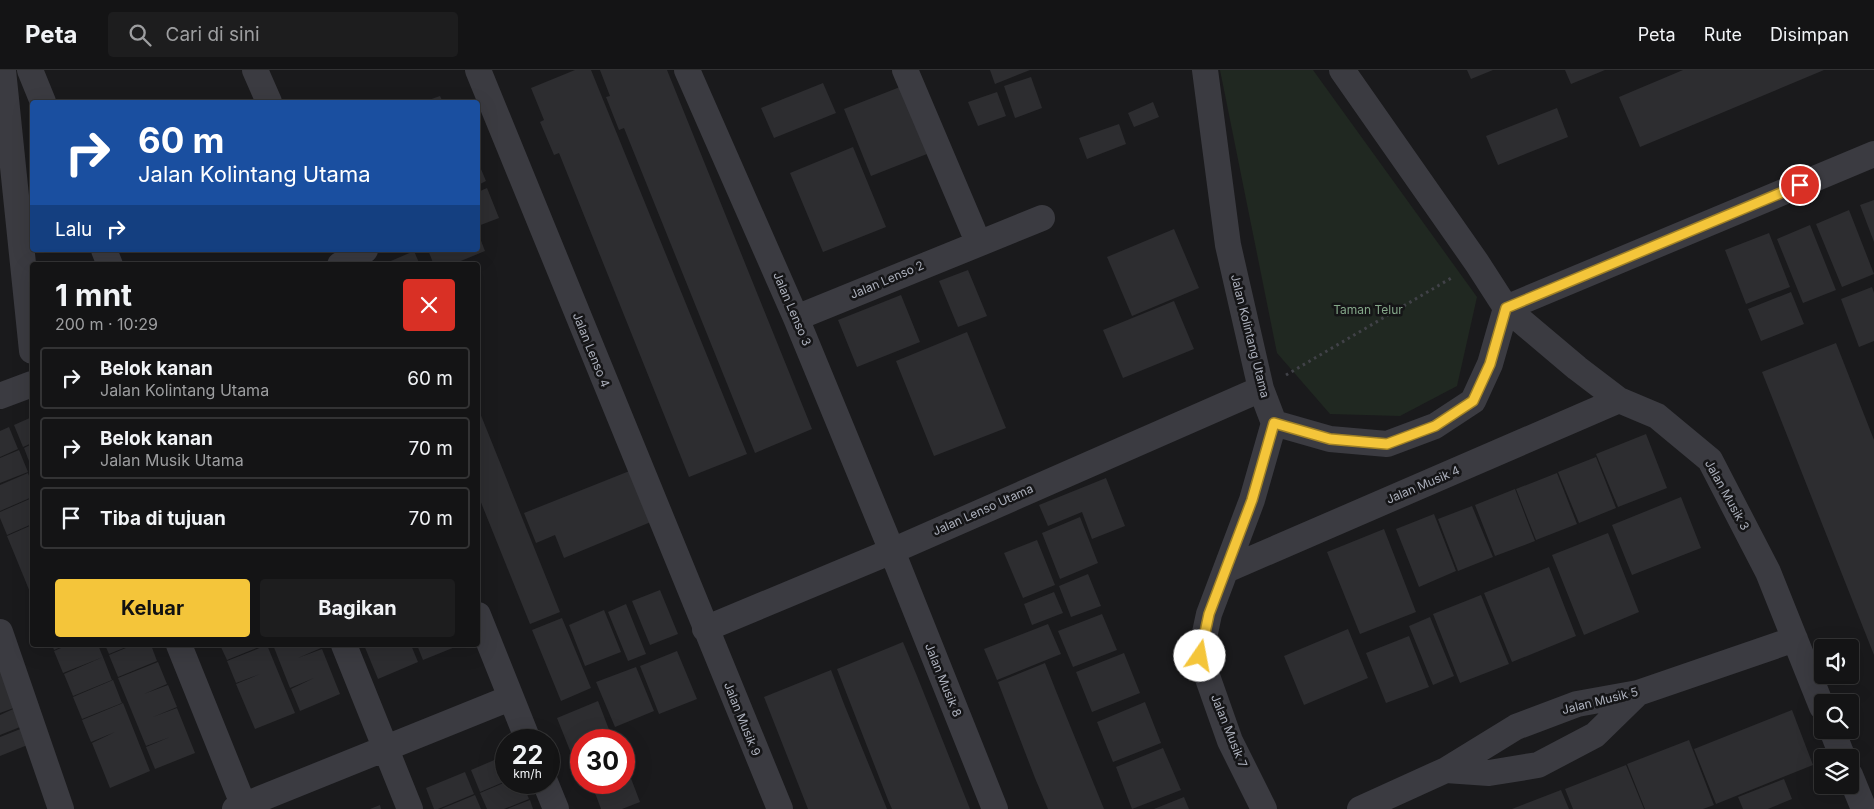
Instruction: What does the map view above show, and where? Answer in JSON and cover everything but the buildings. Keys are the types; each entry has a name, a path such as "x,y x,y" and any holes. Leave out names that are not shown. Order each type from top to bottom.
{"street":[{"path":"3,70 30,332"},
{"path":"30,70 42,100"},
{"path":"255,70 268,100"},
{"name":"Jalan Lenso 4","path":"478,70 705,629"},
{"name":"Jalan Lenso 3","path":"687,70 796,318 892,550"},
{"path":"904,70 978,242"},
{"name":"Jalan Kolintang Utama","path":"1206,70 1228,244 1261,389 1274,423"},
{"path":"1274,423 1330,439 1387,444 1435,426 1473,401 1490,364 1506,308 1478,263 1342,70"},
{"path":"1506,308 1874,154"},
{"name":"Jalan Lenso 2","path":"796,318 978,242 1042,218"},
{"path":"345,262 361,252"},
{"name":"Jalan Musik 3","path":"1506,308 1577,368 1619,400 1657,416 1710,460 1768,572 1817,694"},
{"path":"0,396 30,385"},
{"name":"Jalan Lenso Utama","path":"705,629 892,550 1261,389"},
{"name":"Jalan Musik 4","path":"1226,570 1619,400"},
{"name":"Jalan Musik 7","path":"1264,809 1230,741 1200,656 1209,614 1252,500 1274,423"},
{"name":"Jalan Musik 8","path":"892,550 995,809"},
{"path":"480,620 523,729"},
{"name":"Jalan Musik 9","path":"705,629 780,809"},
{"path":"0,632 61,809"},
{"name":"Jalan Musik 5","path":"1360,809 1446,770 1516,727 1577,704 1638,693 1795,639"},
{"path":"179,647 241,808 510,698"},
{"path":"345,647 384,749 410,809"},
{"path":"1446,770 1489,774 1538,765 1595,735 1638,693"},
{"path":"550,794 556,809"},
{"path":"1858,794 1864,809"}],"path":[{"path":"1261,389 1478,263"}],"green space":[{"name":"Taman Telur","path":"1220,70 1313,70 1477,297 1457,386 1400,416 1330,414 1277,353"}],"route":[{"path":"1200,656 1209,614 1252,500 1274,423 1330,439 1387,444 1435,426 1473,401 1490,364 1506,308 1800,185"}]}
